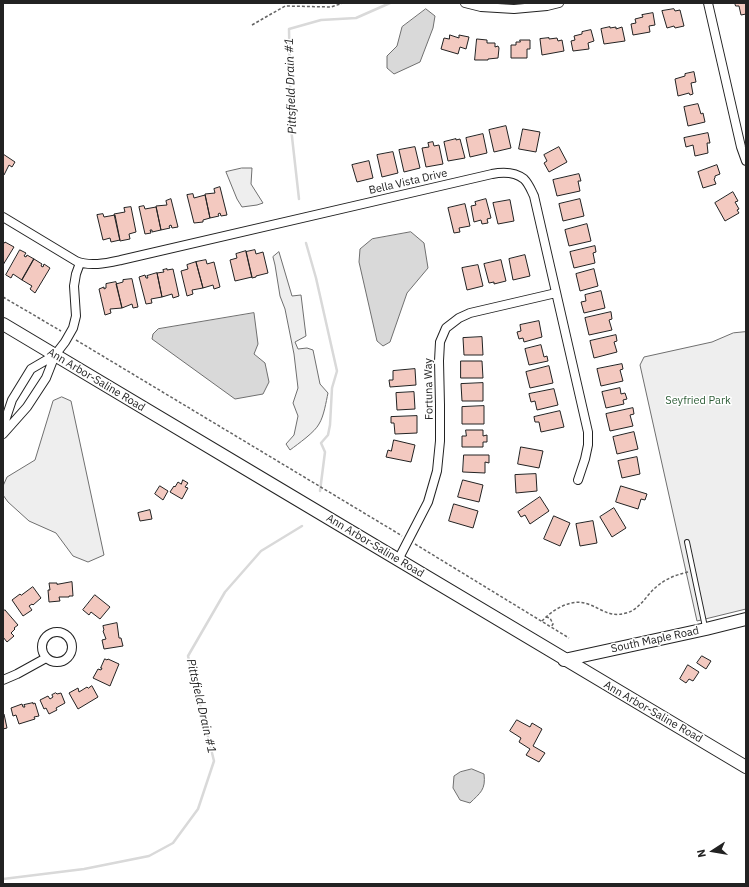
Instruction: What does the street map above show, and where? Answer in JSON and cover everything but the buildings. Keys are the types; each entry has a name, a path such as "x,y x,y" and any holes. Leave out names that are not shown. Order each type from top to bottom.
{"main road":[{"name":"Ann Arbor-Saline Road","path":"3,324 564,660 746,767"},
{"name":"South Maple Road","path":"564,660 746,619"}],"street":[{"path":"465,3 481,7 514,9 547,6 559,3"},
{"path":"708,3 741,147 746,161"},
{"name":"Bella Vista Drive","path":"3,217 80,263 94,264 121,260 502,172 523,178 534,196 588,432 586,459 578,480"},
{"path":"3,434 27,407 46,378 55,355 73,328 76,307 74,286 80,263"},
{"name":"Fortuna Way","path":"398,560 428,502 437,471 440,441 440,342 446,328 459,318 470,313 556,293"},
{"path":"3,427 12,400 31,369 55,355"},
{"path":"3,680 46,658"}],"lane":[{"path":"687,542 706,629"}],"path":[{"path":"252,25 285,6 331,8 343,3"},
{"path":"3,297 56,328"},
{"path":"81,343 394,531"},
{"path":"422,548 569,638"},
{"path":"542,621 545,617 561,607 570,603 578,602 587,603 611,614 627,613 643,601 659,584 672,576 683,573"},
{"path":"545,617 550,618 553,624 550,627"}],"green space":[{"path":"242,168 252,168 251,184 263,203 242,207 237,199 226,172"},
{"path":"279,252 292,296 301,295 306,336 295,342 298,349 307,348 313,350 320,384 328,393 325,409 321,421 317,427 306,438 290,450 286,444 294,435 298,416 293,403 298,388 294,354 285,309 280,296 273,257"},
{"name":"Seyfried Park","path":"746,332 746,609 697,621 640,365 644,357 712,342 733,333"},
{"path":"62,397 71,401 104,555 88,562 73,556 56,533 29,521 8,502 3,495 3,486 7,477 35,460 53,401"}],"shaded area":[{"path":"426,9 435,16 433,28 420,62 394,74 387,68 387,56 397,46 402,27"},
{"path":"411,232 424,243 428,268 407,293 390,342 383,346 377,341 359,262 360,249 372,239"},
{"path":"254,313 258,344 254,354 265,363 269,382 263,394 235,399 152,339 153,334 158,329"},
{"path":"472,769 484,774 484,784 482,791 470,803 460,800 453,788 454,776 460,772"}],"waterway":[{"name":"Pittsfield Drain #1","path":"299,199 291,128 289,29 321,20 356,18 390,3"},
{"name":"Pittsfield Drain #1","path":"306,243 316,278 337,371 332,388 328,435 321,443 325,452 320,491"},
{"name":"Pittsfield Drain #1","path":"3,879 84,869 149,856 173,843 198,809 214,761 188,656 225,592 261,551 302,526"}]}
